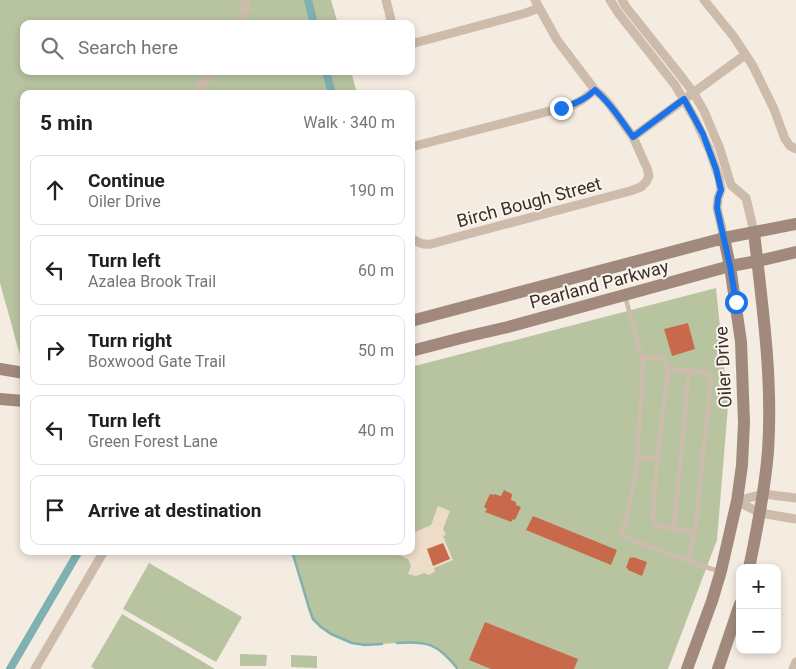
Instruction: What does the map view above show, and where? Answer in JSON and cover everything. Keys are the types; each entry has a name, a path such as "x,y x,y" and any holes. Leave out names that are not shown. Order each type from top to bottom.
{"main road":[{"name":"Pearland Parkway","path":"415,320 724,238 796,224"},
{"path":"750,564 760,513 768,453 769,406 766,340 754,232"},
{"name":"Oiler Drive","path":"687,669 721,571 737,501 742,465 744,422 741,342 724,238"},
{"name":"Pearland Parkway","path":"415,350 508,327 730,266 796,252"},
{"path":"0,369 20,372"},
{"path":"0,399 20,402"},
{"path":"718,669 738,609"}],"street":[{"path":"240,20 244,13 246,0"},
{"path":"386,0 391,20"},
{"name":"Oiler Drive","path":"610,0 684,99 703,134 716,169 721,190 717,208 724,238"},
{"path":"622,0 626,8 693,92 704,111 720,148 731,185 746,198 754,232"},
{"path":"704,0 734,37 753,66 786,139 793,147"},
{"path":"415,43 517,16 537,4 557,40 595,90 610,105 633,137 745,55"},
{"path":"199,90 209,75"},
{"path":"415,146 573,105 595,90"},
{"name":"Birch Bough Street","path":"415,240 425,245 431,244 641,188 649,176 648,168 633,137"},
{"path":"737,501 763,494 796,498"},
{"path":"737,501 760,513 796,519"},
{"path":"35,669 102,555"},
{"path":"793,669 796,662"}],"lane":[{"path":"625,295 643,362 638,457 630,503 620,535 688,561 721,571"},
{"path":"642,358 662,357 668,368 657,460 653,519 656,525 662,527 695,531"},
{"path":"668,368 704,372 710,374 711,378 695,531 688,561"},
{"path":"674,529 689,371"},
{"path":"638,457 657,460"}],"green space":[{"path":"0,0 331,0 337,20 20,20 20,75 352,75 356,90 20,90 20,355 0,283"},
{"path":"716,288 728,406 717,540 668,669 459,669 440,650 425,643 365,645 352,643 321,627 313,619 293,555 415,555 415,366"},
{"path":"149,563 242,617 216,662 123,609"},
{"path":"122,614 215,669 95,669 91,667"},
{"path":"240,654 267,655 266,666 240,666"},
{"path":"291,655 317,656 317,668 291,667"}],"shaded area":[{"path":"438,506 450,511 443,529 446,535 443,536 453,560 434,568 435,572 428,575 425,573 416,576 408,574 411,566 408,559 398,555 415,555 415,532 431,525"}],"building":[{"path":"688,323 695,349 672,356 664,329"},
{"path":"504,490 512,494 511,500 521,507 515,520 513,519 511,522 485,512 487,509 484,507 490,494 501,496"},
{"path":"533,516 617,550 611,565 526,530"},
{"path":"443,543 450,559 433,566 427,549"},
{"path":"630,557 647,562 642,576 626,568"},
{"path":"485,622 578,659 574,669 491,669 469,660"}],"waterway":[{"path":"308,0 313,20"},
{"path":"327,75 331,90"},
{"path":"10,669 77,555"},
{"path":"293,555 313,619 331,634 352,643 365,645 382,644"},
{"path":"397,643 424,643 431,645 443,653 457,668"}],"route":[{"path":"561,108 573,105 589,96 595,90 610,105 633,137 684,99 703,134 716,169 721,190 717,208 736,302"}]}
